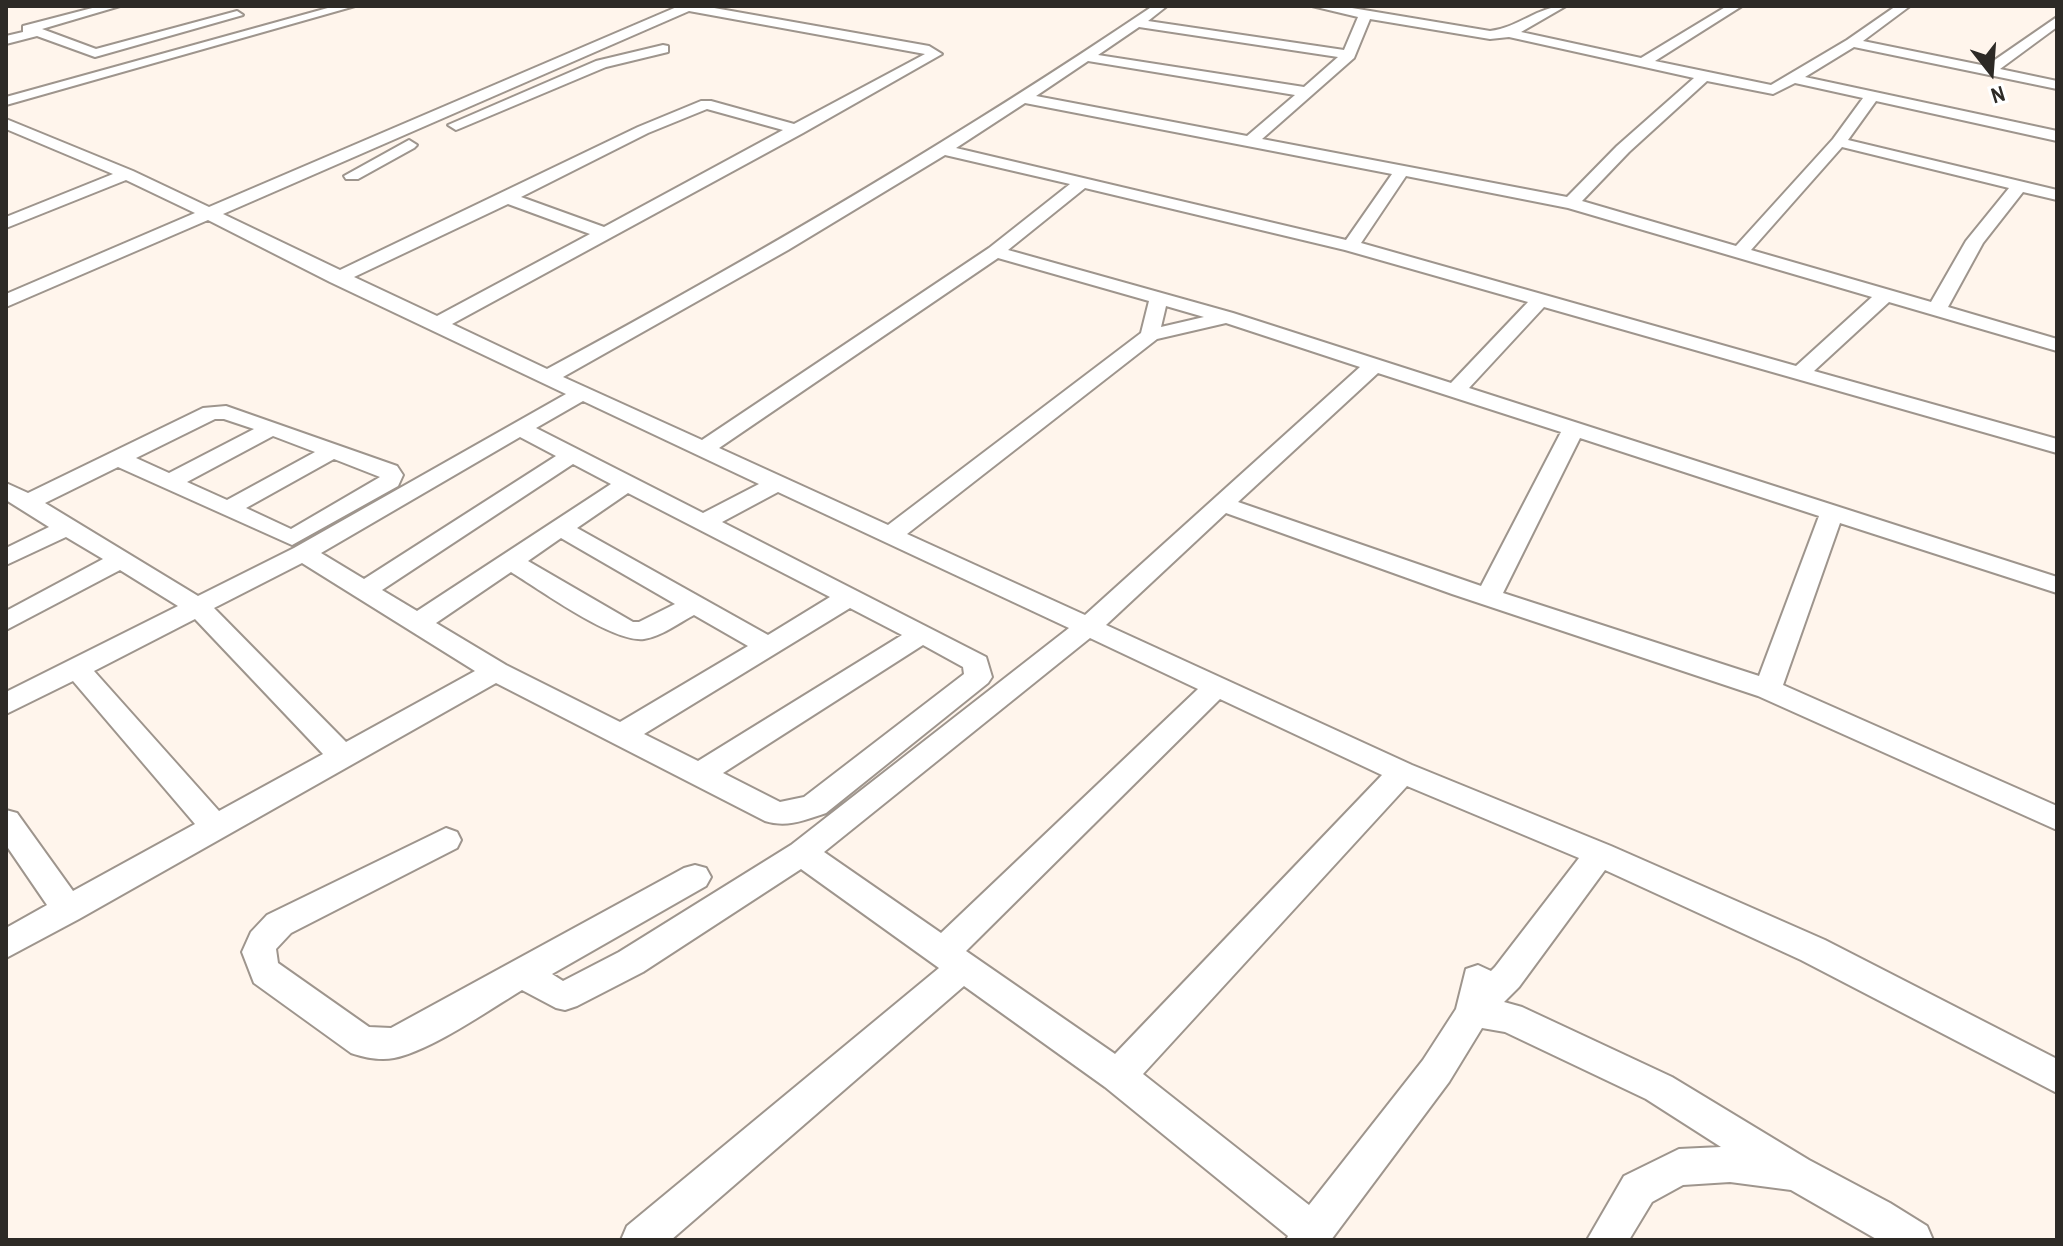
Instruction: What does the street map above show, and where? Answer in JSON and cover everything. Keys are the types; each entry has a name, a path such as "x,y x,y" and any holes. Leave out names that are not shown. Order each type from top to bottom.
{"street":[{"path":"114,6 28,29 95,53 237,15"},
{"path":"213,6 279,27"},
{"path":"6,101 349,6"},
{"path":"547,377 781,248 1022,98 1161,6"},
{"path":"1318,6 1490,35 1509,33 1773,90 1796,79 1904,6"},
{"path":"1509,33 1560,6"},
{"path":"1646,61 1736,6"},
{"path":"6,301 688,7 934,52 930,59 437,324"},
{"path":"1252,140 1349,55 1365,15"},
{"path":"1988,71 2057,21"},
{"path":"1138,23 1349,55"},
{"path":"6,40 38,32"},
{"path":"2033,38 2057,42"},
{"path":"1852,43 2057,85"},
{"path":"352,176 387,154 601,64 663,49"},
{"path":"1086,57 1306,92"},
{"path":"1571,203 1623,149 1704,76"},
{"path":"524,77 555,85"},
{"path":"1796,79 2057,136"},
{"path":"1741,251 1838,142 1873,95"},
{"path":"1022,98 1571,203 2057,345"},
{"path":"337,278 643,130 706,104 798,130"},
{"path":"6,124 127,174 547,377 1402,772 1600,854 1813,950 2057,1077"},
{"path":"1838,142 2057,195"},
{"path":"941,149 1350,246 2057,446"},
{"path":"1350,246 1403,169"},
{"path":"9,220 127,174"},
{"path":"703,449 995,252 1084,181"},
{"path":"1937,309 1975,241 2020,185"},
{"path":"507,198 605,233"},
{"path":"995,252 1226,317 2057,585"},
{"path":"1800,373 1886,294"},
{"path":"1150,335 1159,300"},
{"path":"1454,392 1540,300"},
{"path":"889,536 1150,335 1226,317"},
{"path":"524,974 556,994 565,996 577,993 802,853 1088,627 1373,366"},
{"path":"6,704 303,553 582,393"},
{"path":"29,502 119,459 219,412 389,471 390,481 292,538 119,459"},
{"path":"303,553 367,589 496,671 776,813 796,812 815,805 978,677 976,663 519,428"},
{"path":"1489,596 1574,428"},
{"path":"171,481 271,429"},
{"path":"229,508 332,451"},
{"path":"367,589 572,455"},
{"path":"417,623 626,484"},
{"path":"702,523 776,484"},
{"path":"6,490 198,607 343,757"},
{"path":"1222,504 1768,689 2057,819"},
{"path":"1768,689 1832,513"},
{"path":"6,558 69,526"},
{"path":"560,528 768,646"},
{"path":"6,622 122,559"},
{"path":"509,560 619,626 635,632 643,631 696,604"},
{"path":"622,734 848,598"},
{"path":"700,774 922,634"},
{"path":"77,669 215,827"},
{"path":"6,944 496,671"},
{"path":"641,1240 953,960 1217,686"},
{"path":"1118,1076 1402,772"},
{"path":"6,821 68,910"},
{"path":"446,840 279,924 259,944 258,960 266,973 363,1042 393,1043 524,974 695,877"},
{"path":"802,853 1118,1076 1310,1236 1436,1071 1475,995 1507,977 1600,854"},
{"path":"1475,995 1510,1018 1659,1088 1796,1173 1876,1216 1913,1240"},
{"path":"1607,1240 1638,1189 1679,1167 1730,1164 1796,1173"}]}
